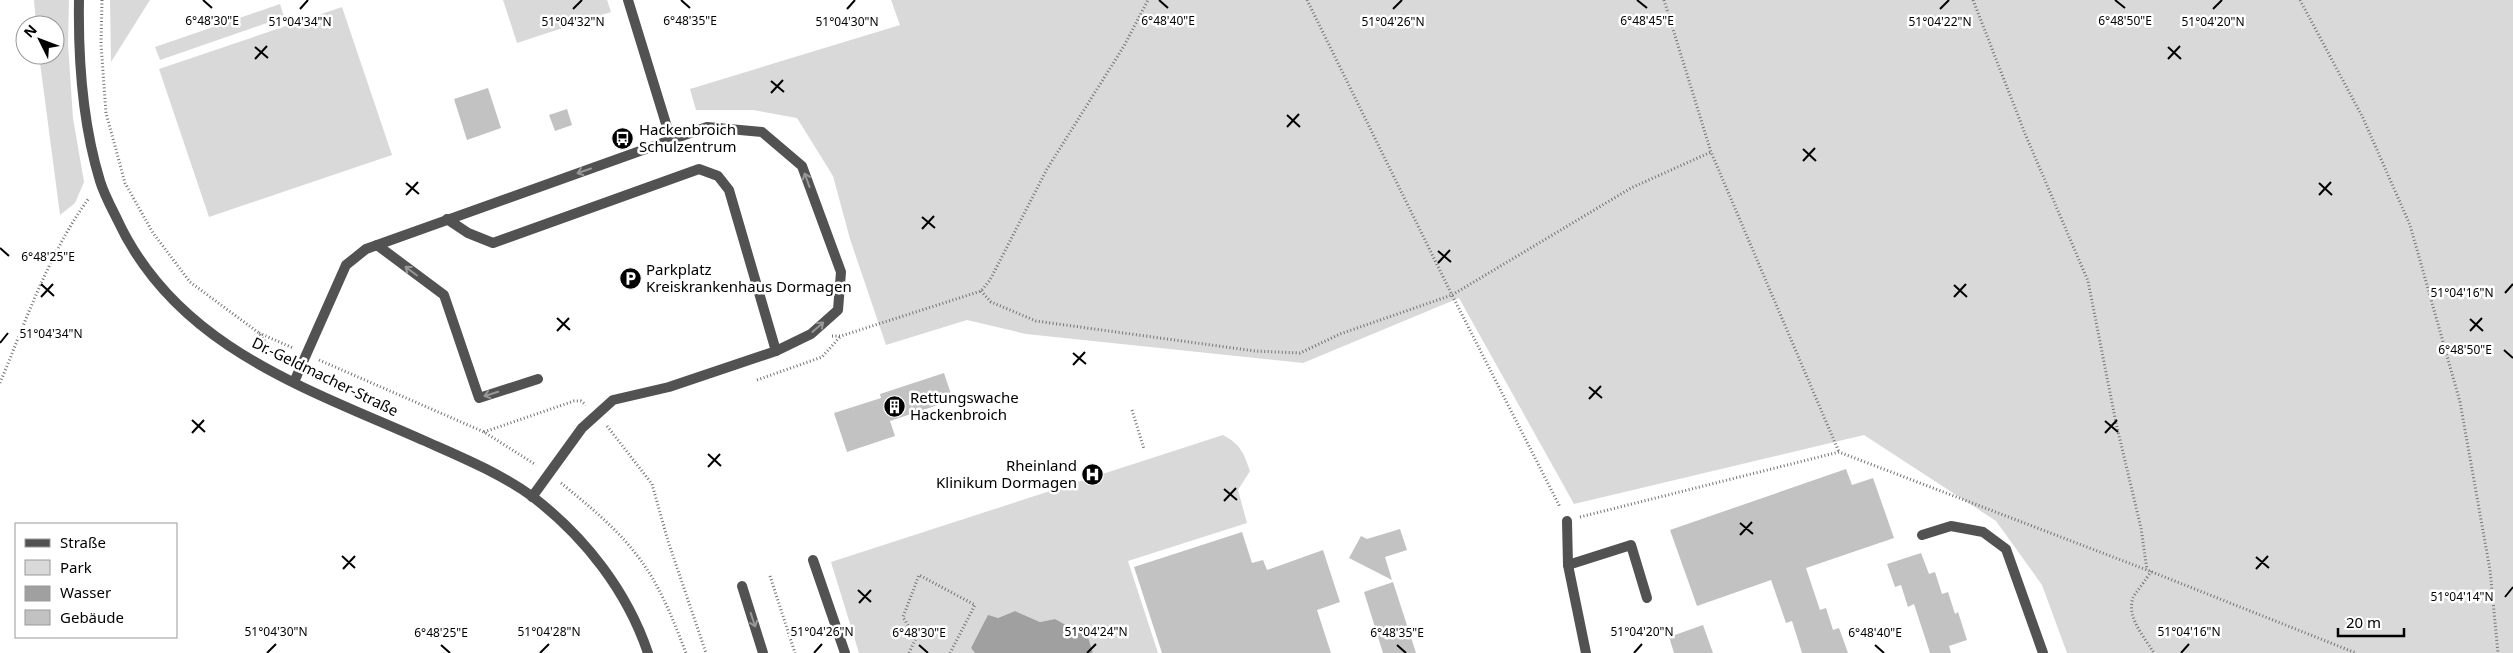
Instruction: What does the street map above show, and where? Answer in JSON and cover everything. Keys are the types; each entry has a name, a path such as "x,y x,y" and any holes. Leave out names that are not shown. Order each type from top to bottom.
{"street":[{"name":"Dr.-Geldmacher-Straße","path":"79,0 78,46 85,117 100,183 129,244 164,292 200,326 247,358 294,382 480,466 532,497 579,538 612,580 639,625 648,653"},
{"path":"628,0 672,140"},
{"path":"294,382 334,288 346,266 366,249 707,127 762,132 802,166 841,272 838,310 811,334 776,352 669,387 613,400 582,428 532,497"},
{"path":"447,219 468,233 493,243 699,169 718,176 729,190 776,352"},
{"path":"376,245 444,295 479,398 538,379"},
{"path":"1567,521 1568,565 1586,653"},
{"path":"1922,535 1951,526 1983,532 2006,549 2043,653"},
{"path":"1568,565 1631,545 1647,598"},
{"path":"813,560 844,653"},
{"path":"742,586 763,653"}],"path":[{"path":"102,0 101,44 106,113 126,183 153,233 190,282 259,333 484,432 549,473 597,513 637,555 670,610 686,653"},
{"path":"811,334 841,336 981,291 990,280 1047,169 1124,46 1148,0"},
{"path":"1308,0 1452,295 1567,521 1839,452 2149,570 2356,653"},
{"path":"1664,0 1711,152 1839,452"},
{"path":"1973,0 2026,136 2088,281 2116,423 2149,570 2133,598 2132,616 2154,653"},
{"path":"2300,0 2363,118 2410,225 2460,402 2490,570 2498,653"},
{"path":"981,291 992,302 1036,321 1255,351 1300,353 1340,334 1452,295 1631,188 1711,152"},
{"path":"0,383 33,301 69,226 100,183"},
{"path":"259,333 274,354"},
{"path":"757,380 822,357 841,336"},
{"path":"484,432 574,401 581,401 597,413 652,484 671,550 706,653"},
{"path":"1132,410 1144,449"},
{"path":"909,653 916,638 903,617 919,575 975,605 950,653"},
{"path":"770,576 795,653"}],"green space":[{"path":"34,0 69,0 68,44 73,118 84,182 75,203 60,215 40,65 65,65 65,15 35,15"},
{"path":"110,0 150,0 111,62"},
{"path":"503,0 607,0 611,12 517,43"},
{"path":"891,0 2513,0 2513,653 2067,653 2042,585 1996,521 1864,435 1574,504 1459,298 1303,363 1026,334 967,320 886,345 850,239 833,176 797,118 753,110 696,110 690,89 900,25"},
{"path":"280,4 284,17 160,60 155,47"},
{"path":"342,7 392,155 209,217 159,69"},
{"path":"1223,435 1234,442 1241,450 1250,471 1238,490 1247,523 1128,561 1158,653 1093,653 1088,637 1055,619 1040,622 1015,611 998,618 971,648 975,653 859,653 831,562"}],"water":[{"path":"1015,611 1040,622 1055,619 1088,637 1093,653 975,653 971,648 988,615 998,618"}],"building":[{"path":"488,88 501,128 467,140 454,99"},
{"path":"567,109 572,125 555,131 549,115"},
{"name":"Rettungswache Hackenbroich","path":"944,373 953,400 890,421 895,436 847,452 834,413 881,398 880,394"},
{"path":"1846,469 1852,485 1873,478 1894,538 1806,568 1820,610 1826,608 1833,630 1839,628 1848,653 1802,653 1792,621 1786,623 1771,580 1697,606 1670,530"},
{"path":"1400,529 1407,550 1385,557 1392,580 1349,558 1361,536 1367,539"},
{"path":"1242,532 1252,563 1263,560 1267,570 1323,550 1340,602 1317,610 1331,653 1162,653 1134,567"},
{"path":"1921,553 1929,574 1935,572 1942,594 1948,592 1955,614 1958,612 1967,640 1949,646 1951,653 1930,653 1914,604 1908,607 1901,585 1895,587 1887,564"},
{"path":"1393,582 1416,653 1383,653 1364,592"},
{"path":"1703,625 1713,653 1674,653 1669,637"}],"place":[{"name":"Hackenbroich Schulzentrum","path":"623,139"},
{"name":"Parkplatz Kreiskrankenhaus Dormagen","path":"630,279"},
{"name":"Rettungswache Hackenbroich","path":"894,407"},
{"name":"Rheinland Klinikum Dormagen","path":"1093,475"}]}
